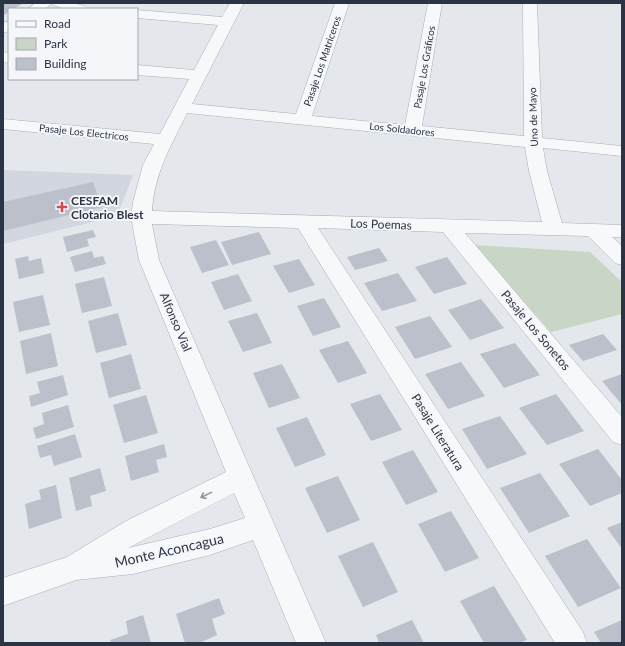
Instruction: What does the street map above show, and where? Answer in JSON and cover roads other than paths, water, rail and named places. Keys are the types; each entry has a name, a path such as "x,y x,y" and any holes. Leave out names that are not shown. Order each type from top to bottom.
{"street":[{"path":"57,3 76,8"},
{"name":"Pasaje Los Matriceros","path":"302,120 342,3"},
{"name":"Pasaje Los Gráficos","path":"413,130 435,3"},
{"name":"Uno de Mayo","path":"530,3 533,142 538,171 554,229"},
{"path":"138,14 232,12"},
{"name":"Alfonso Vial","path":"232,12 152,165 142,204 141,217 143,236 149,260 311,643"},
{"path":"138,70 199,75"},
{"name":"Los Soldadores","path":"182,108 622,151"},
{"name":"Pasaje Los Electricos","path":"3,124 165,140"},
{"name":"Los Poemas","path":"141,217 622,231"},
{"name":"Pasaje Literatura","path":"304,222 572,643"},
{"name":"Pasaje Los Sonetos","path":"449,226 622,435"},
{"path":"593,230 622,258"},
{"name":"Monte Aconcagua","path":"76,567 98,550 126,534 241,478"},
{"name":"Monte Aconcagua","path":"3,592 76,567 140,559 210,542 260,525"}],"place":[{"name":"CESFAM Clotario Blest","path":"62,207"}]}
